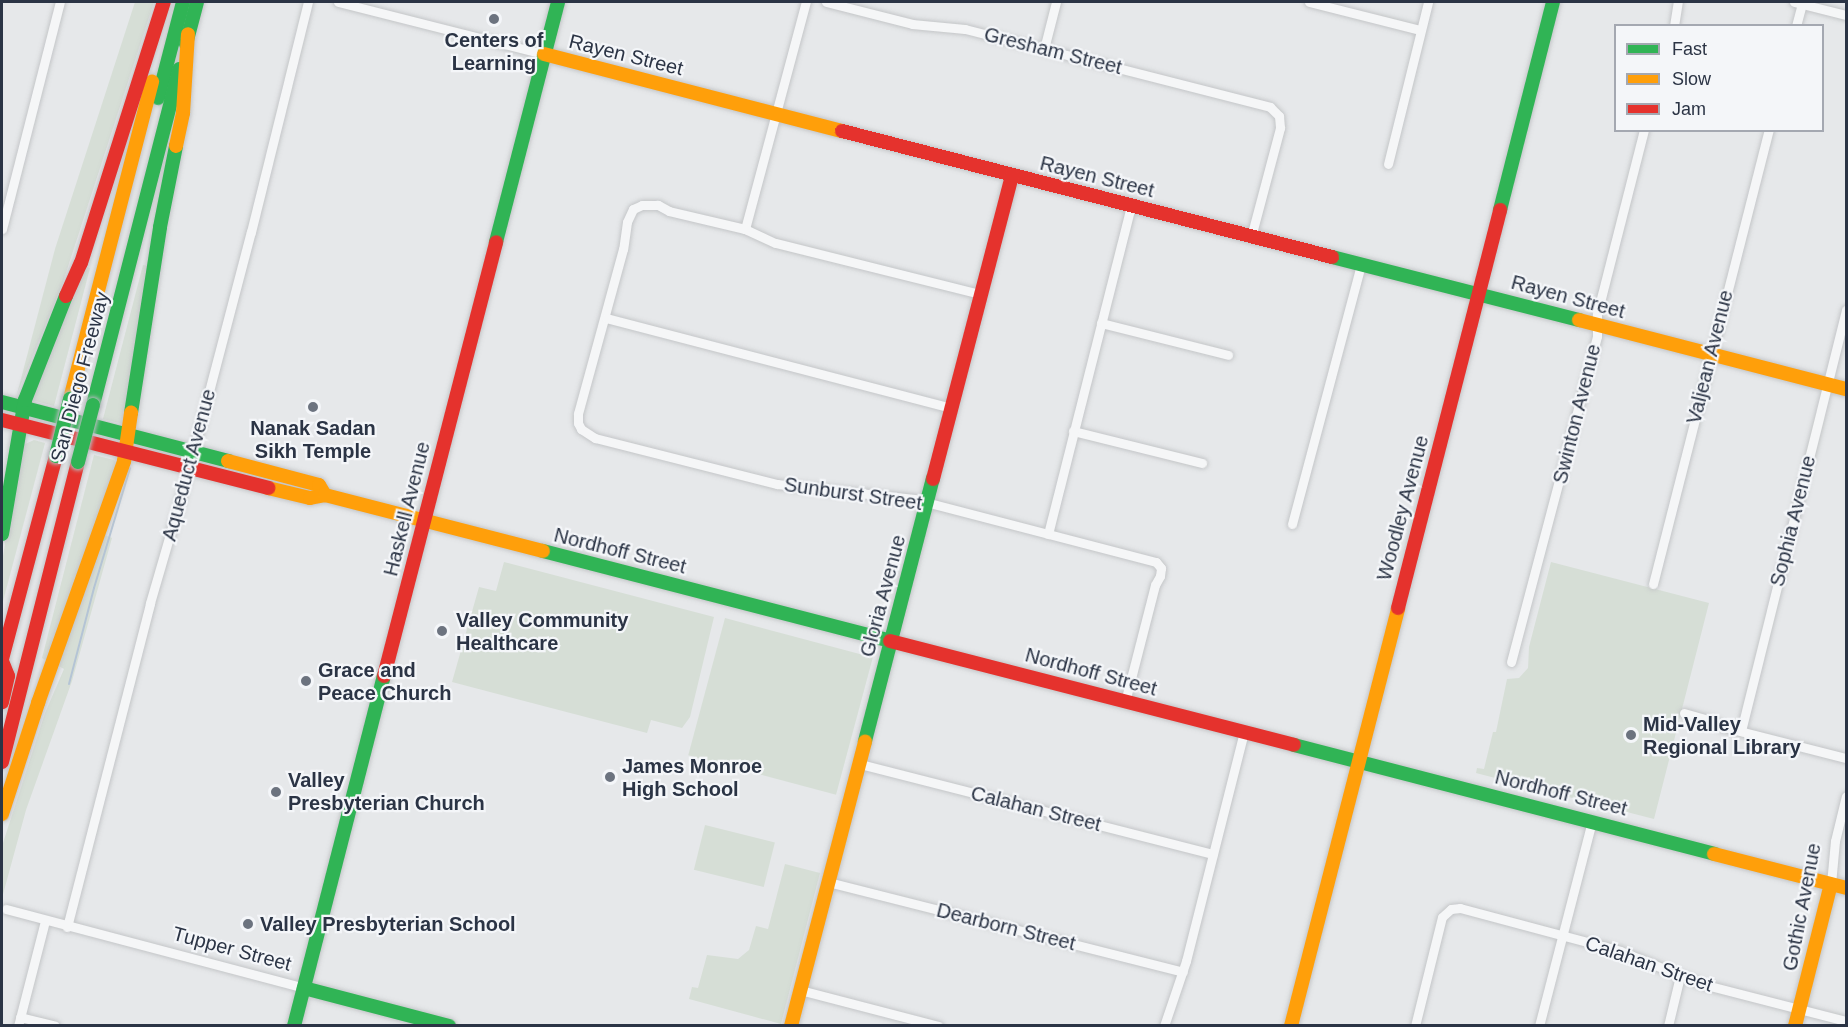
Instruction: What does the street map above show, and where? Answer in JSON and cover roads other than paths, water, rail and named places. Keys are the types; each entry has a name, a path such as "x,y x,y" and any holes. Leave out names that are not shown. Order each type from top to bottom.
{"main road":[{"path":"2,534 23,408 54,323 81,263 164,2"},
{"name":"San Diego Freeway","path":"2,660 172,2"},
{"path":"116,225 127,213 183,2"},
{"path":"140,224 133,214 188,2"},
{"name":"San Diego Freeway","path":"2,762 196,2"},
{"name":"Haskell Avenue","path":"294,1026 558,2"},
{"name":"Woodley Avenue","path":"1291,1026 1553,2"},
{"path":"2,814 38,703 126,453 160,227 183,113 188,34"},
{"name":"Rayen Street","path":"544,54 1846,389"},
{"name":"Gloria Avenue","path":"791,1026 1012,175"},
{"name":"Nordhoff Street","path":"2,402 193,454 319,485 325,495"},
{"name":"Nordhoff Street","path":"2,420 310,498 325,495 1358,760 1846,888"},
{"path":"2,725 24,637 36,628"},
{"path":"2,660 8,676 2,702"},
{"name":"Gothic Avenue","path":"1796,1026 1831,884"},
{"name":"Tupper Street","path":"304,988 450,1026"}],"street":[{"path":"2,229 60,2"},
{"name":"Aqueduct Avenue","path":"67,927 150,603 193,454 308,2"},
{"name":"Rayen Street","path":"338,2 544,54"},
{"path":"745,229 806,2"},
{"name":"Gresham Street","path":"826,2 912,24 965,29 1262,104 1277,112 1280,129 1251,237"},
{"path":"1044,50 1056,2"},
{"path":"1309,2 1420,30"},
{"path":"1388,164 1428,2"},
{"path":"1674,24 1678,2"},
{"path":"1796,24 1798,2 1846,15"},
{"name":"Swinton Avenue","path":"1511,662 1597,336 1597,314 1643,132"},
{"name":"Valjean Avenue","path":"1653,584 1768,132"},
{"path":"951,408 606,318 623,249 627,222 633,209 652,204 669,211 745,229 776,243 980,294"},
{"path":"1048,534 1131,206"},
{"path":"1292,524 1361,264"},
{"name":"Sophia Avenue","path":"1741,731 1846,310"},
{"name":"Sunburst Street","path":"606,318 578,414 581,429 595,438 777,484 914,499 1151,561 1161,568 1125,702"},
{"path":"1101,323 1228,355"},
{"path":"1073,431 1202,464"},
{"path":"1684,714 1846,758"},
{"path":"1164,1026 1170,1002 1182,972 1244,732"},
{"name":"Calahan Street","path":"860,764 1213,854"},
{"name":"Gothic Avenue","path":"1831,884 1835,841 1846,796"},
{"path":"1539,1026 1592,821"},
{"name":"Dearborn Street","path":"828,882 1182,972"},
{"name":"Tupper Street","path":"6,909 304,988"},
{"name":"Calahan Street","path":"1415,1026 1442,917 1451,909 1471,911 1628,954 1680,976 1846,1021"},
{"path":"45,921 19,1021 55,1026"},
{"path":"1668,1026 1680,976"},
{"path":"800,990 938,1026"}],"waterway":[{"path":"69,684 94,588 130,468"}],"place":[{"name":"Centers of Learning","path":"494,19"},
{"name":"Nanak Sadan Sikh Temple","path":"313,407"},
{"name":"Valley Community Healthcare","path":"442,631"},
{"name":"Grace and Peace Church","path":"306,681"},
{"name":"Mid-Valley Regional Library","path":"1631,735"},
{"name":"James Monroe High School","path":"610,777"},
{"name":"Valley Presbyterian Church","path":"276,792"},
{"name":"Valley Presbyterian School","path":"248,924"}]}
